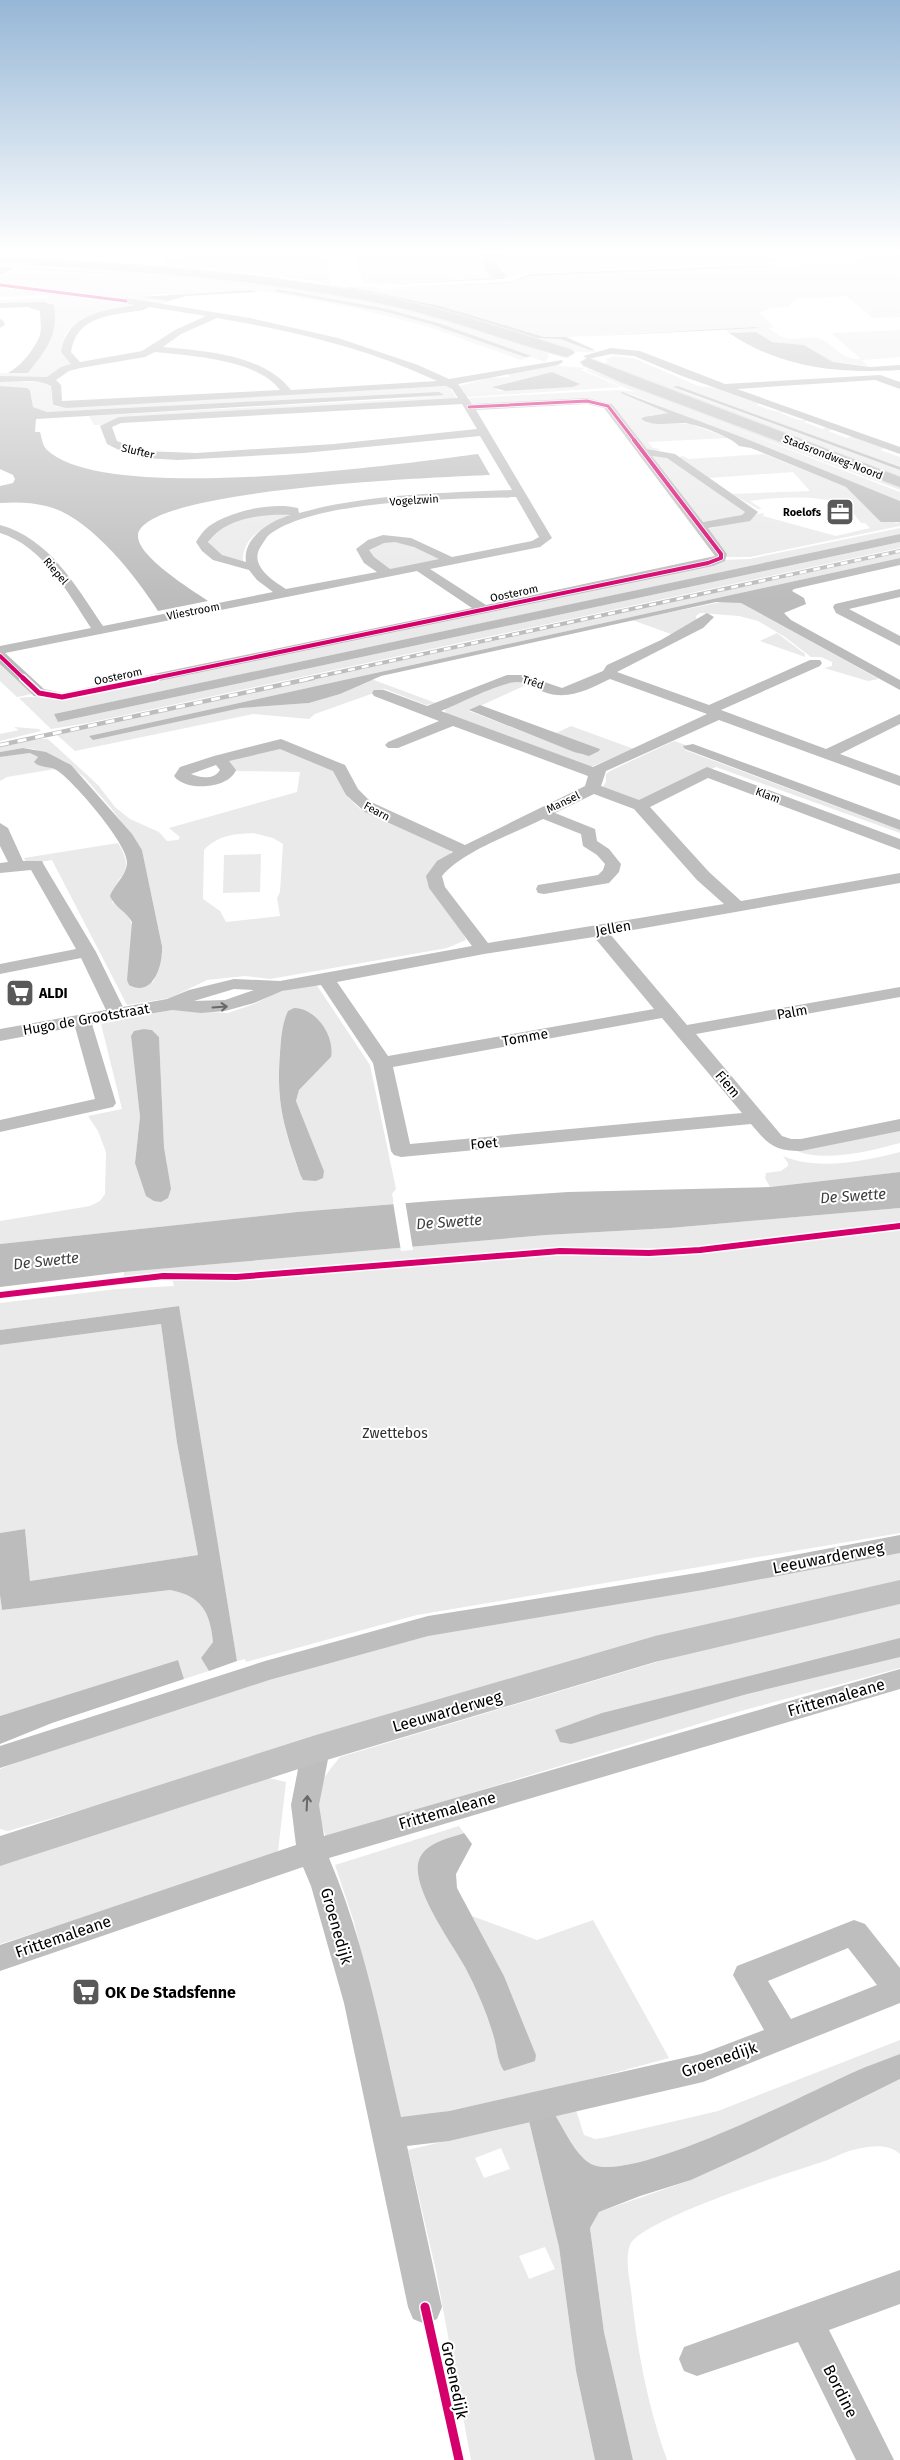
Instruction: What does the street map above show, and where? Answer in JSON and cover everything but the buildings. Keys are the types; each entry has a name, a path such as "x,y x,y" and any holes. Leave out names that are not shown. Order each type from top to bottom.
{"main road":[{"name":"Stadsrondweg-Noord","path":"600,368 900,482"},
{"name":"Leeuwarderweg","path":"0,1851 316,1748 655,1649 900,1592"}],"street":[{"path":"48,381 69,368"},
{"path":"251,368 274,377 285,387 288,393"},
{"path":"414,368 451,384"},
{"path":"0,379 48,381 56,385 57,403 60,404 451,384 516,368"},
{"path":"673,368 900,451"},
{"path":"722,387 876,377 900,386"},
{"name":"Vliestroom","path":"0,650 544,541 546,538 467,404 456,387 451,384"},
{"name":"Oosterom","path":"0,656 39,693 62,697 717,561 721,558 721,554 608,406 603,403 586,401 467,404"},
{"name":"Slufter","path":"467,404 119,420 106,426 110,440 115,445 144,454 180,457 333,449 483,432"},
{"path":"642,452 671,456 752,512 746,518 699,526"},
{"name":"Vogelzwin","path":"309,512 271,512 234,518 221,523 205,536 202,542 206,550 216,556 229,562 254,567 251,556 252,547 263,532 287,519 309,512 352,504 519,493"},
{"name":"Riepel","path":"0,528 20,534 41,554 72,589 98,630"},
{"path":"387,573 364,554 362,549 366,545 385,539 411,542 432,549 450,561"},
{"path":"254,567 259,576 283,593"},
{"name":"Oosterom","path":"419,567 484,610"},
{"path":"900,593 840,606 841,610 900,642"},
{"name":"Trêd","path":"428,711 506,679 518,677 530,679 563,692 609,674 612,668 702,624 708,617"},
{"path":"714,712 815,663"},
{"path":"609,674 900,782"},
{"path":"379,693 454,720 595,781 640,806 703,876 736,905"},
{"name":"Mansel","path":"484,949 437,888 434,876 443,865 465,851 542,812 595,781 600,768 714,712"},
{"path":"826,755 900,718"},
{"path":"393,745 454,720"},
{"name":"Fearn","path":"219,759 280,744 340,768 347,786 358,802 465,851"},
{"name":"Klam","path":"640,806 707,772 900,845"},
{"path":"542,812 589,832 588,843 603,852 613,864 611,872 603,879 544,889"},
{"path":"0,828 8,867 36,865 86,952 116,1014"},
{"name":"Jellen","path":"326,979 484,949 900,878"},
{"name":"Fiem","path":"598,931 775,1140 788,1145 801,1145 900,1125"},
{"path":"0,969 86,952"},
{"name":"Hugo de Grootstraat","path":"0,1035 172,1004 199,1008 229,1006 280,986 326,979"},
{"name":"Foet","path":"326,979 383,1063 401,1151 757,1118"},
{"name":"Palm","path":"683,1031 900,992"},
{"name":"Tomme","path":"383,1063 667,1012"},
{"path":"0,1126 106,1103 82,1020"},
{"name":"Leeuwarderweg","path":"0,1757 265,1672 428,1626 703,1581 900,1544"},
{"name":"Frittemaleane","path":"0,1958 361,1835 900,1679"},
{"name":"Groenedijk","path":"316,1748 306,1805 312,1852 326,1886 360,2004 389,2132 425,2307"},
{"name":"Groenedijk","path":"389,2132 449,2126 704,2068 784,2036"},
{"path":"696,2359 806,2322 900,2287"},
{"name":"Bordine","path":"806,2322 876,2460"}],"green space":[{"path":"32,368 64,368 49,377 0,377 0,373 28,373"},
{"path":"538,368 585,368 581,370 621,387 470,397 466,396 460,386 489,378 509,377 509,374","holes":["552,372 573,387 499,391 494,386"]},
{"path":"611,368 656,368 698,386 717,388 762,403 756,405 774,411 785,412 780,413 798,420 809,420 804,422 822,429 828,427 834,429 828,431 847,438 853,436 885,448 880,450 900,457 900,467 678,386 674,388 900,470 900,479"},
{"path":"587,369 900,485 900,490 628,389 587,371"},
{"path":"0,380 50,383 53,406 58,407 449,386 457,399 113,420 103,425 94,425 89,416 442,397 244,402 47,412 33,407 30,389 0,386"},
{"path":"618,390 638,392 900,492 900,501 625,392 668,413 649,416 648,423 691,424 728,438 648,442 653,448 661,449 656,451 646,449 606,402 586,399 477,405 471,403 468,398"},
{"path":"650,454 665,456 746,511 747,515 702,522"},
{"path":"764,454 846,487 896,523 900,522 900,526 750,557 727,557 707,529 750,519 757,514 764,513 763,516 836,536 870,528 865,523 861,523 847,507 832,501 796,498 750,501 762,509 758,509 732,494 810,491 793,472 709,478 679,457 683,456 689,459"},
{"path":"300,513 270,525 254,536 244,552 243,563 223,556 209,542 213,533 222,526 234,521 263,515"},
{"path":"900,528 900,534 889,537 54,714 58,722 900,542 900,548 88,723 51,729 19,698 70,699 724,560 749,559"},
{"path":"390,541 408,544 440,559 387,570 374,561 367,549 372,545"},
{"path":"900,553 900,558 89,736 241,708 309,703 340,694 371,679 436,703 426,705 385,689 315,714 309,719 253,714 75,751 57,735"},
{"path":"726,601 741,603 879,679 868,681 824,668 832,666 832,662 821,657 811,657 785,637 758,621 739,616 700,613 696,616 697,622 671,634 632,620"},
{"path":"777,633 805,654 805,657 760,641"},
{"path":"0,663 32,694 17,697 0,681"},
{"path":"516,681 526,685 469,711 583,755 600,749 556,733 571,726 634,749 591,767 447,714 445,711 447,707 506,682"},
{"path":"14,727 39,729 41,731 0,741 0,734 19,730"},
{"path":"48,739 98,785 115,807 130,819 159,832 167,841 178,840 180,837 169,828 297,792 300,772 232,771 225,761 280,748 334,770 346,795 360,809 451,849 450,856 436,866 466,940 447,948 270,979 245,976 207,980 170,998 127,1005 52,860 27,864 24,858 118,843 126,863 123,874 113,892 112,902 129,917 153,983 162,954 162,945 142,850 111,808 84,777 64,761 34,749 23,748 0,752 0,747","holes":["253,833 273,838 283,844 280,892 277,898 280,916 226,922 220,911 203,899 204,850 215,841 233,835"]},
{"path":"674,741 686,745 684,747 685,750 900,830 900,833 716,767 643,803 602,788 606,782 606,774 612,770"},
{"path":"30,753 38,757 34,762 36,764 55,769 7,777 0,781 0,757"},
{"path":"261,854 260,892 223,893 224,855"},
{"path":"316,984 370,1065 396,1189 392,1194 394,1204 297,1212 0,1244 0,1221 90,1206 100,1201 105,1194 106,1152 98,1131 88,1116 122,1109 101,1024 171,1010 228,1013 254,1004 278,992","holes":["144,1029 152,1030 159,1037 164,1147 167,1164 135,1163 140,1117 131,1036","281,1040 331,1057 299,1090 296,1101 324,1171 303,1180 287,1136 281,1109 279,1083"]},
{"path":"900,1129 900,1143 861,1152 819,1156 795,1150"},
{"path":"900,1152 900,1172 770,1187 765,1178 766,1173 781,1171 788,1166 783,1156 797,1161 826,1164 871,1159"},
{"name":"Zwettebos","path":"900,1208 900,1533 417,1615 246,1662 245,1659 237,1661 178,1306 0,1330 0,1303 117,1289 174,1286 172,1277 123,1280 124,1272 546,1235 670,1228"},
{"path":"161,1324 177,1443 198,1555 30,1581 25,1529 0,1533 0,1345"},
{"path":"900,1547 900,1581 8,1831 0,1829 0,1769 63,1744 353,1649"},
{"path":"170,1590 189,1596 202,1607 206,1614 212,1631 213,1642 201,1658 209,1671 184,1679 178,1660 0,1716 0,1595 2,1610"},
{"path":"900,1604 900,1668 741,1711 326,1837 318,1812 317,1794 324,1778 340,1757 677,1656"},
{"path":"269,1778 286,1782 278,1851 267,1859 0,1944 0,1865"},
{"path":"459,1826 464,1833 442,1840 430,1848 421,1859 419,1867 480,1998 493,2033 501,2065 536,2055 504,1976 472,1916 537,1940 593,1920 669,2058 569,2085 401,2121 354,1922 335,1865"},
{"path":"900,2040 900,2054 860,2069 721,2133 643,2161 612,2167 591,2164 575,2149 555,2115 576,2110 584,2135 595,2139 603,2138 718,2111"},
{"path":"900,2079 900,2154 890,2148 880,2146 848,2151 687,2210 640,2235 630,2245 628,2268 636,2334 648,2397 667,2460 633,2460 604,2332 590,2228 599,2212 691,2180 755,2151"},
{"path":"529,2121 559,2247 576,2371 595,2460 471,2460 436,2271 408,2150","holes":["501,2148 510,2169 484,2178 475,2158","545,2247 555,2269 529,2279 519,2256"]}],"water":[{"path":"16,368 32,368 28,373 8,373"},
{"path":"824,368 900,368 900,370 878,371"},
{"path":"552,372 580,384 573,387 505,391 492,387"},
{"path":"0,386 27,388 30,390 33,407 47,412 439,392 444,395 36,419 35,432 40,432 43,444 47,450 79,466 127,475 187,478 253,477 384,466 478,454 490,475 360,482 299,488 240,496 189,506 153,519 138,535 146,553 166,572 208,601 158,611 137,581 110,549 78,521 46,506 0,503 0,486 13,483 15,479 13,475 0,469"},
{"path":"678,386 900,467 900,470 673,387"},
{"path":"622,392 744,438 900,501 900,522 881,522 846,487 751,448 739,446 735,442 713,432 684,423 656,424 645,421 641,419 668,413"},
{"path":"900,534 900,542 58,722 54,714"},
{"path":"900,558 900,565 794,589 792,591 804,598 806,604 784,613 791,620 900,680 900,690 741,603 716,602 381,676 340,694 309,703 241,708 93,740 89,736"},
{"path":"480,705 600,749 589,756 574,752 469,710"},
{"path":"693,744 900,820 900,830 685,749 683,746"},
{"path":"23,748 46,752 71,765 132,834 142,850 162,946 161,962 155,978 144,987 137,988 129,985 127,980 132,922 110,896 125,871 127,862 125,853 109,828 66,777 53,768 36,764 34,762 38,757 30,753 0,757 0,752"},
{"path":"294,1008 302,1009 316,1018 327,1032 330,1040 331,1057 299,1090 296,1101 324,1171 323,1178 316,1181 303,1180 300,1174 282,1115 280,1101 279,1071 282,1032 288,1011"},
{"path":"152,1030 159,1037 164,1147 171,1189 168,1198 161,1202 154,1201 146,1196 135,1163 140,1117 131,1036 134,1031"},
{"name":"De Swette","path":"900,1172 900,1208 670,1228 546,1235 124,1272 0,1287 0,1244 297,1212 432,1201 568,1192 770,1187"},
{"path":"179,1306 237,1661 209,1671 201,1658 213,1642 209,1622 202,1607 189,1596 181,1593 170,1590 2,1610 0,1595 0,1533 25,1529 30,1581 198,1555 177,1443 161,1324 0,1345 0,1330"},
{"path":"900,1638 900,1657 747,1694 571,1744 560,1742 555,1730 602,1713"},
{"path":"178,1660 184,1679 52,1723 0,1744 0,1716"},
{"path":"464,1833 472,1844 456,1874 457,1888 504,1976 536,2055 535,2061 504,2071 481,2000 465,1967 442,1930 426,1899 418,1871 419,1860 426,1849 445,1839"},
{"path":"900,2054 900,2079 755,2151 691,2180 640,2196 599,2212 590,2228 604,2332 633,2460 595,2460 576,2371 559,2247 529,2121 555,2115 570,2141 585,2160 591,2164 612,2167 643,2161 721,2133 860,2069"}],"pier":[{"path":"405,1200 413,1250 401,1251 393,1202"}],"railway":[{"path":"307,679 900,551"},
{"path":"0,745 313,678"}],"cycle path":[{"path":"0,656 39,693 62,697 708,563 721,558 721,554 608,406 587,401 469,407"},
{"path":"0,1295 163,1276 236,1277 560,1251 649,1253 700,1250 900,1226"},
{"path":"425,2307 459,2460"}],"place":[{"name":"Roelofs","path":"840,512"},
{"name":"ALDI","path":"20,993"},
{"name":"OK De Stadsfenne","path":"86,1992"}]}
